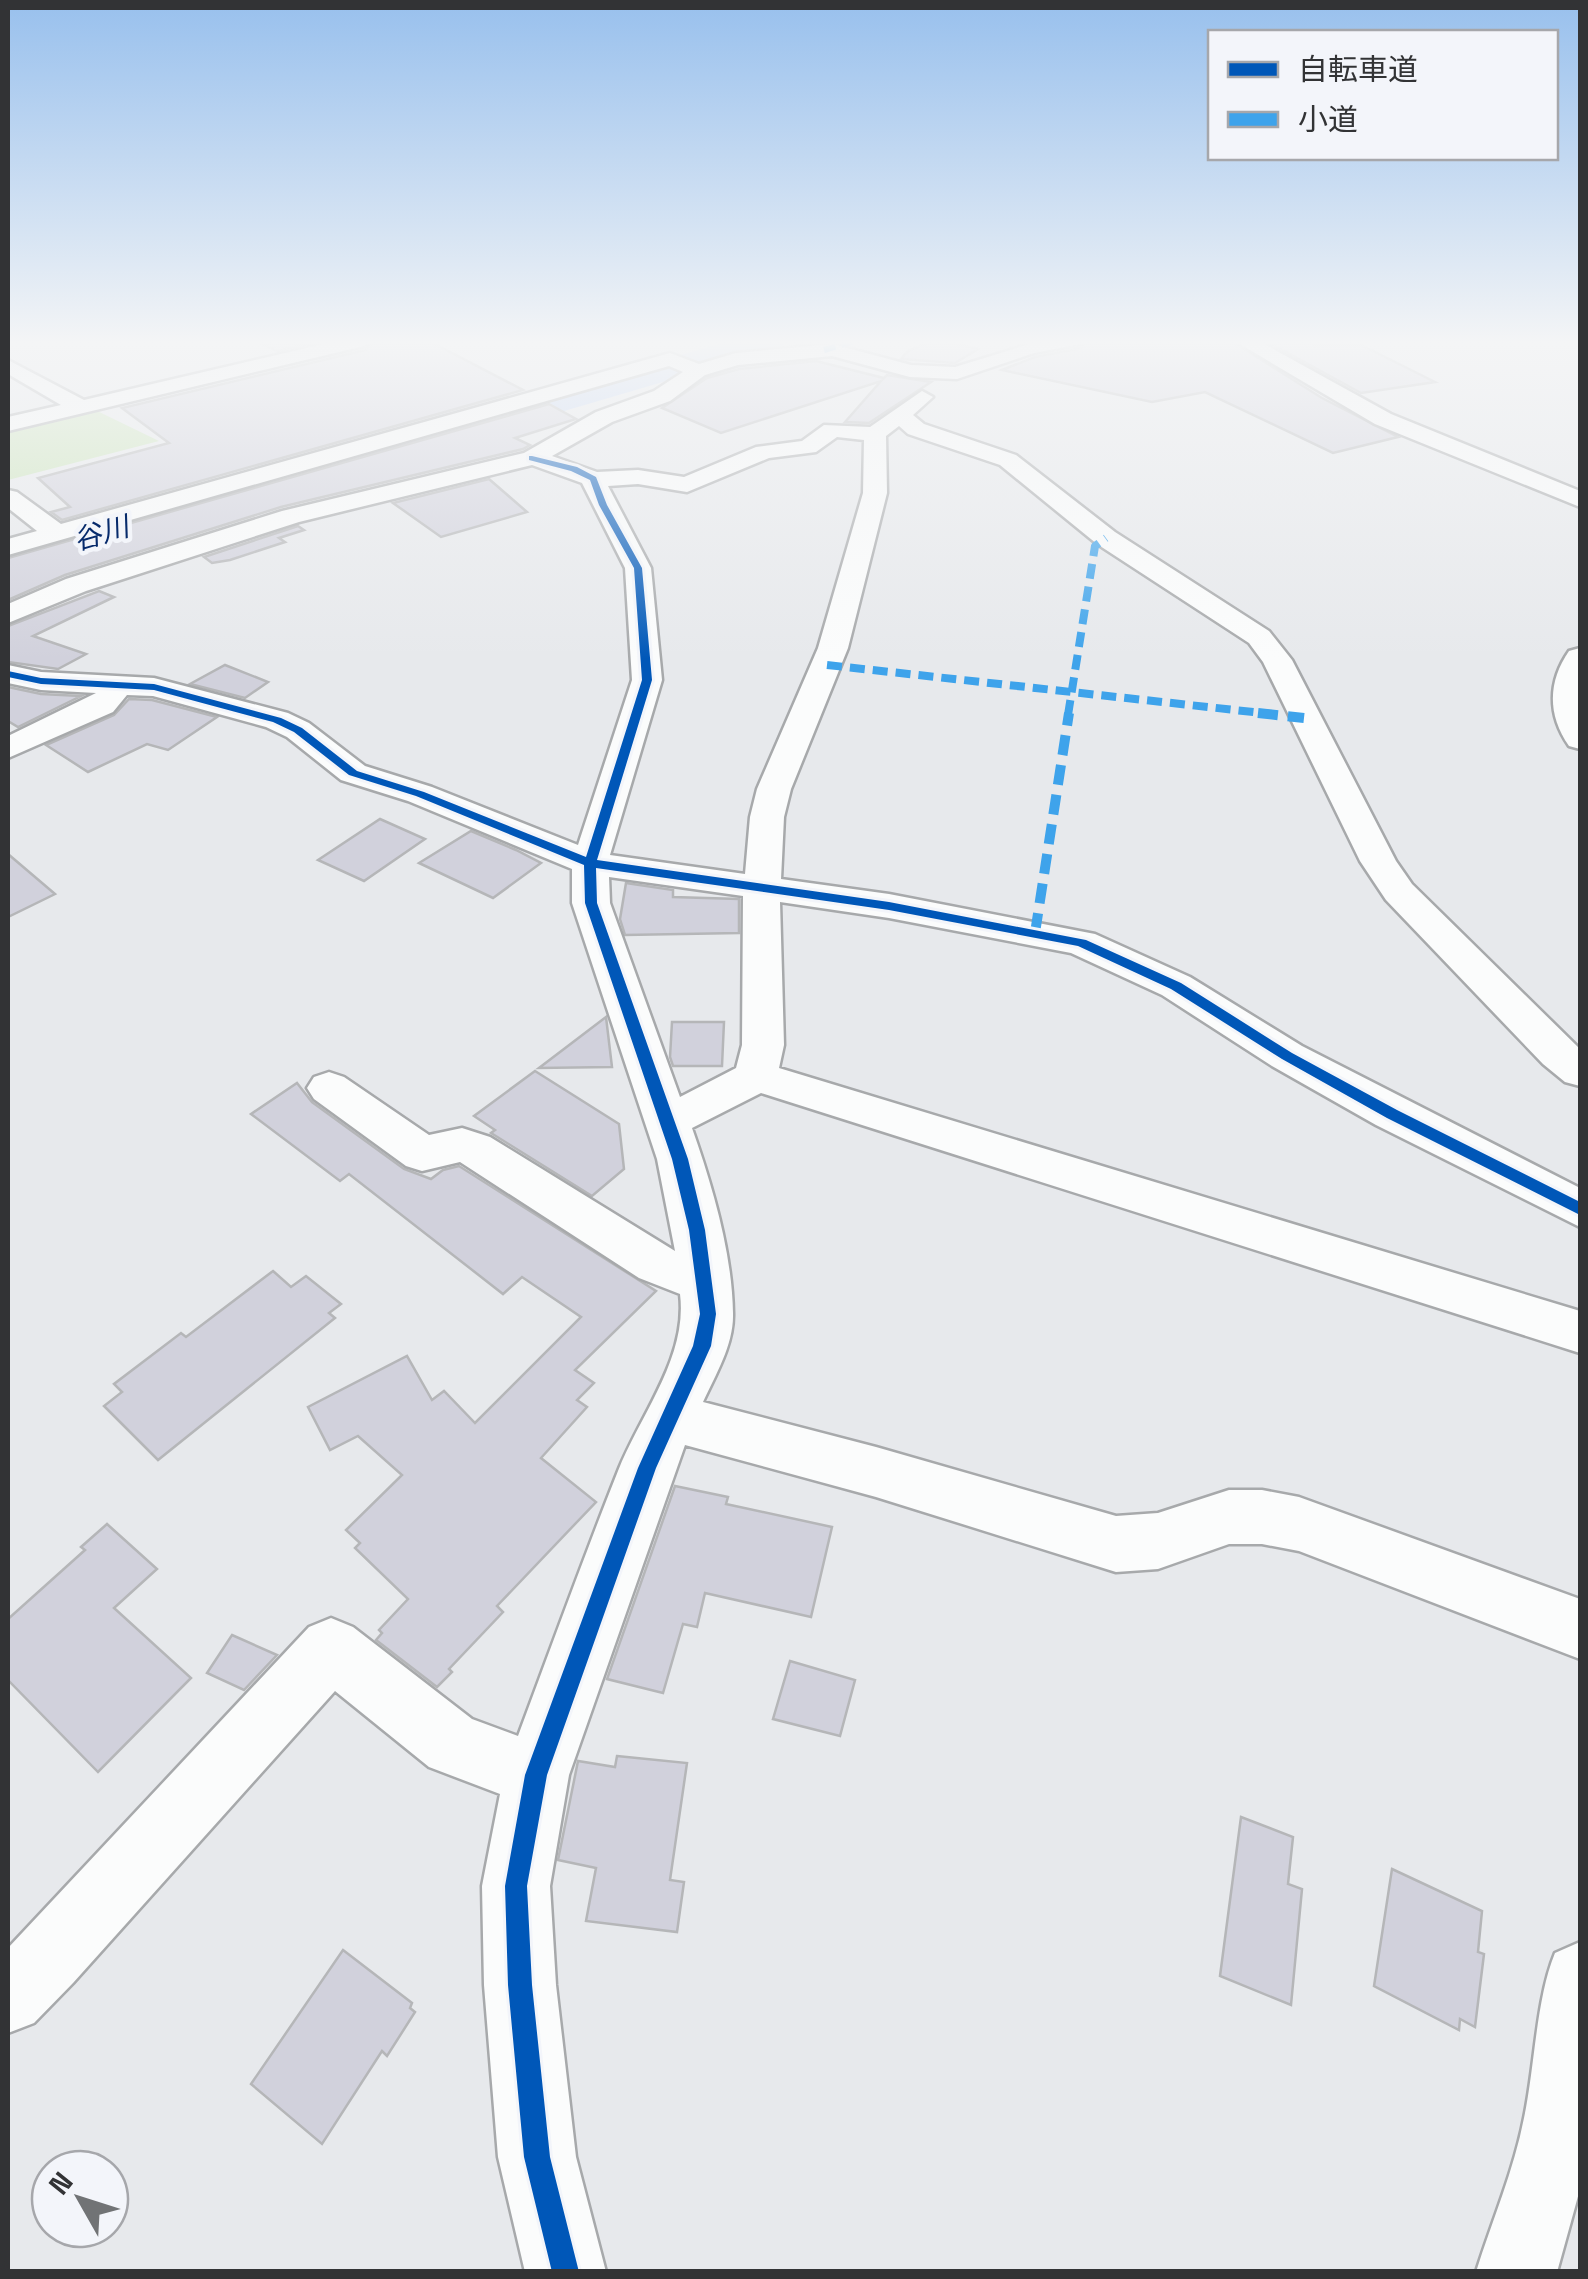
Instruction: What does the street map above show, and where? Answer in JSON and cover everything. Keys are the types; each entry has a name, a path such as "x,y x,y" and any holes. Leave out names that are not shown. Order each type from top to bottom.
{"street":[{"path":"8,547 363,446"},
{"path":"8,614 76,585 292,516 532,458 552,446"},
{"path":"532,458 562,464 593,479 638,477 687,485 764,452 809,446"},
{"path":"666,1121 720,1098 756,1076 763,1046 761,887 767,816 774,789 834,648 875,493 883,446"},
{"path":"969,446 1008,460 1106,538 1259,637 1277,660 1378,862 1400,892 1510,1000 1558,1054 1580,1071"},
{"path":"1451,446 1580,500"},
{"path":"566,2272 537,2157 520,1986 516,1886 536,1775 669,1417 706,1332 704,1282 680,1158 591,903 590,863 647,680 638,568 602,505 593,479"},
{"path":"8,496 57,533"},
{"path":"1580,657 1573,665 1568,721 1580,739"},
{"path":"8,674 41,682 154,688 277,720 298,730 354,773 420,794 590,863 889,906 1081,943 1176,986 1287,1056 1392,1114 1580,1209"},
{"path":"8,748 102,705 119,685"},
{"path":"756,1076 1580,1332"},
{"path":"329,1088 422,1154 462,1145 474,1149 656,1264 704,1282"},
{"path":"669,1417 876,1472 1116,1544 1158,1542 1228,1517 1262,1517 1298,1524 1580,1629"},
{"path":"8,1997 331,1649 452,1744 536,1775"},
{"path":"1516,2272 1561,2125 1573,2060 1580,1978"}],"green space":[{"path":"8,446 138,446 8,480"}],"building":[{"path":"156,446 323,446 62,520 51,512 70,507 38,478"},
{"path":"400,446 528,446 281,507 65,575 8,600 8,558"},
{"path":"1319,446 1360,446 1333,453"},
{"path":"489,479 527,512 441,537 393,503"},
{"path":"298,526 304,530 279,538 285,542 230,560 212,563 204,557"},
{"path":"99,591 114,597 33,636 86,654 58,669 8,662 8,626"},
{"path":"225,665 268,682 245,698 190,684"},
{"path":"8,687 81,696 18,727 8,721"},
{"path":"129,699 152,700 217,717 168,750 147,744 88,772 46,745 114,715"},
{"path":"380,819 425,839 364,881 318,860"},
{"path":"471,831 541,863 493,898 419,863"},
{"path":"8,854 55,894 8,917"},
{"path":"626,883 673,890 673,897 739,899 739,933 625,935 620,919"},
{"path":"606,1017 612,1067 539,1068"},
{"path":"672,1022 724,1022 722,1066 673,1066"},
{"path":"535,1071 619,1124 624,1169 592,1196 491,1133 495,1130 474,1116"},
{"path":"297,1083 312,1102 404,1169 431,1179 443,1170 459,1166 656,1291 575,1370 594,1383 577,1400 587,1407 541,1458 596,1502 497,1606 503,1612 437,1687 376,1640 382,1633 379,1630 408,1599 355,1548 360,1543 346,1530 402,1475 358,1436 330,1450 308,1407 407,1356 432,1400 444,1391 475,1423 581,1317 522,1277 503,1294 349,1174 340,1181 251,1114"},
{"path":"273,1271 291,1287 306,1276 341,1304 329,1313 335,1318 158,1460 104,1406 122,1392 114,1384 181,1333 186,1337"},
{"path":"675,1486 728,1497 726,1504 832,1527 811,1617 705,1593 697,1627 683,1624 663,1693 607,1679"},
{"path":"107,1524 157,1569 114,1608 191,1678 98,1772 8,1680 8,1619 85,1550 81,1547"},
{"path":"232,1635 277,1655 244,1690 207,1673"},
{"path":"790,1661 855,1680 840,1736 773,1719"},
{"path":"617,1756 687,1763 670,1880 684,1882 677,1932 586,1921 596,1868 558,1860 578,1761 615,1767"},
{"path":"1241,1817 1293,1837 1288,1884 1302,1889 1291,2005 1220,1976"},
{"path":"1392,1869 1482,1911 1478,1952 1484,1954 1475,2027 1460,2019 1459,2030 1374,1986"},
{"path":"343,1950 412,2003 410,2008 415,2012 387,2056 382,2051 322,2144 251,2084"}],"waterway":[{"name":"谷川","path":"363,457 400,446"}],"marked path":[{"path":"1035,933 1093,556 1095,546 1106,538"},
{"path":"827,665 1304,718"}],"cycle path":[{"path":"532,458 574,469 593,479 638,568 647,680 590,863 591,903 680,1159 697,1230 708,1314 702,1346 647,1468 536,1775 516,1886 520,1985 537,2157 566,2272"},
{"path":"8,674 41,681 154,687 277,720 298,730 353,773 420,794 590,863 889,906 1081,943 1176,986 1287,1056 1392,1114 1580,1209"}]}
